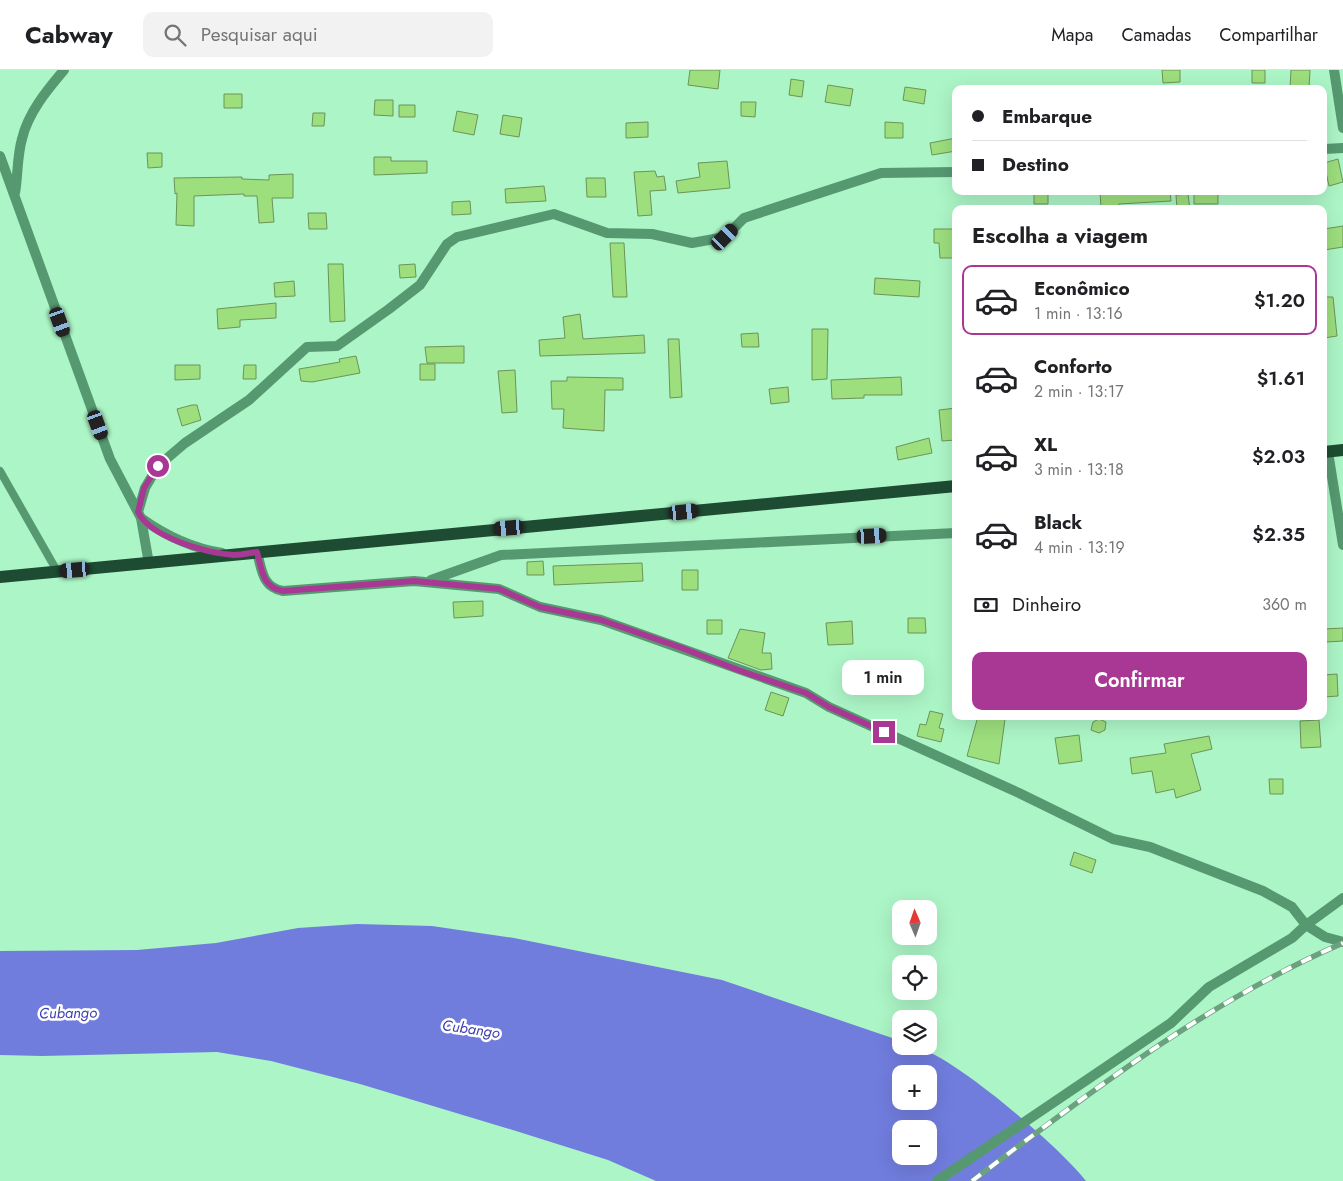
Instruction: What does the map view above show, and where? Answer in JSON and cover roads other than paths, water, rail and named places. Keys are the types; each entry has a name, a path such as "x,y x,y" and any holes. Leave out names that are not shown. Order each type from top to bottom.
{"main road":[{"path":"1327,452 1343,450"},
{"path":"0,577 952,486"}],"street":[{"path":"15,193 21,140 42,98 64,70"},
{"path":"1334,70 1343,128"},
{"path":"1327,149 1343,148"},
{"path":"0,156 15,193 110,460 139,515 149,564"},
{"path":"139,515 144,488 158,466 185,444 249,400 307,347 337,346 408,295 420,285 447,244 457,237 554,214 606,233 652,234 692,243 725,237 744,218 881,173 952,172"},
{"path":"1327,457 1343,545"},
{"path":"1327,500 1335,501"},
{"path":"139,515 162,533 199,550 235,555"},
{"path":"427,581 502,555 952,532"},
{"path":"257,552 265,582 274,589 283,591 427,581 499,589 540,607 601,620 682,648 738,670 806,693 829,707 1019,793 1113,840 1150,846 1263,891 1292,907 1306,925 1325,937 1343,942"},
{"path":"937,1181 1171,1023 1209,987 1292,938 1306,925 1343,898"}],"lane":[{"path":"0,471 57,571"}],"water":[{"name":"Cubango","path":"357,924 432,926 514,938 722,980 892,1038 892,1055 935,1055 955,1067 1006,1105 1055,1148 1086,1181 656,1181 608,1160 516,1131 360,1084 271,1061 217,1052 42,1056 0,1055 0,951 137,950 216,943 298,928"}],"railway":[{"path":"972,1181 1105,1082 1197,1021 1293,966 1343,943"}]}
